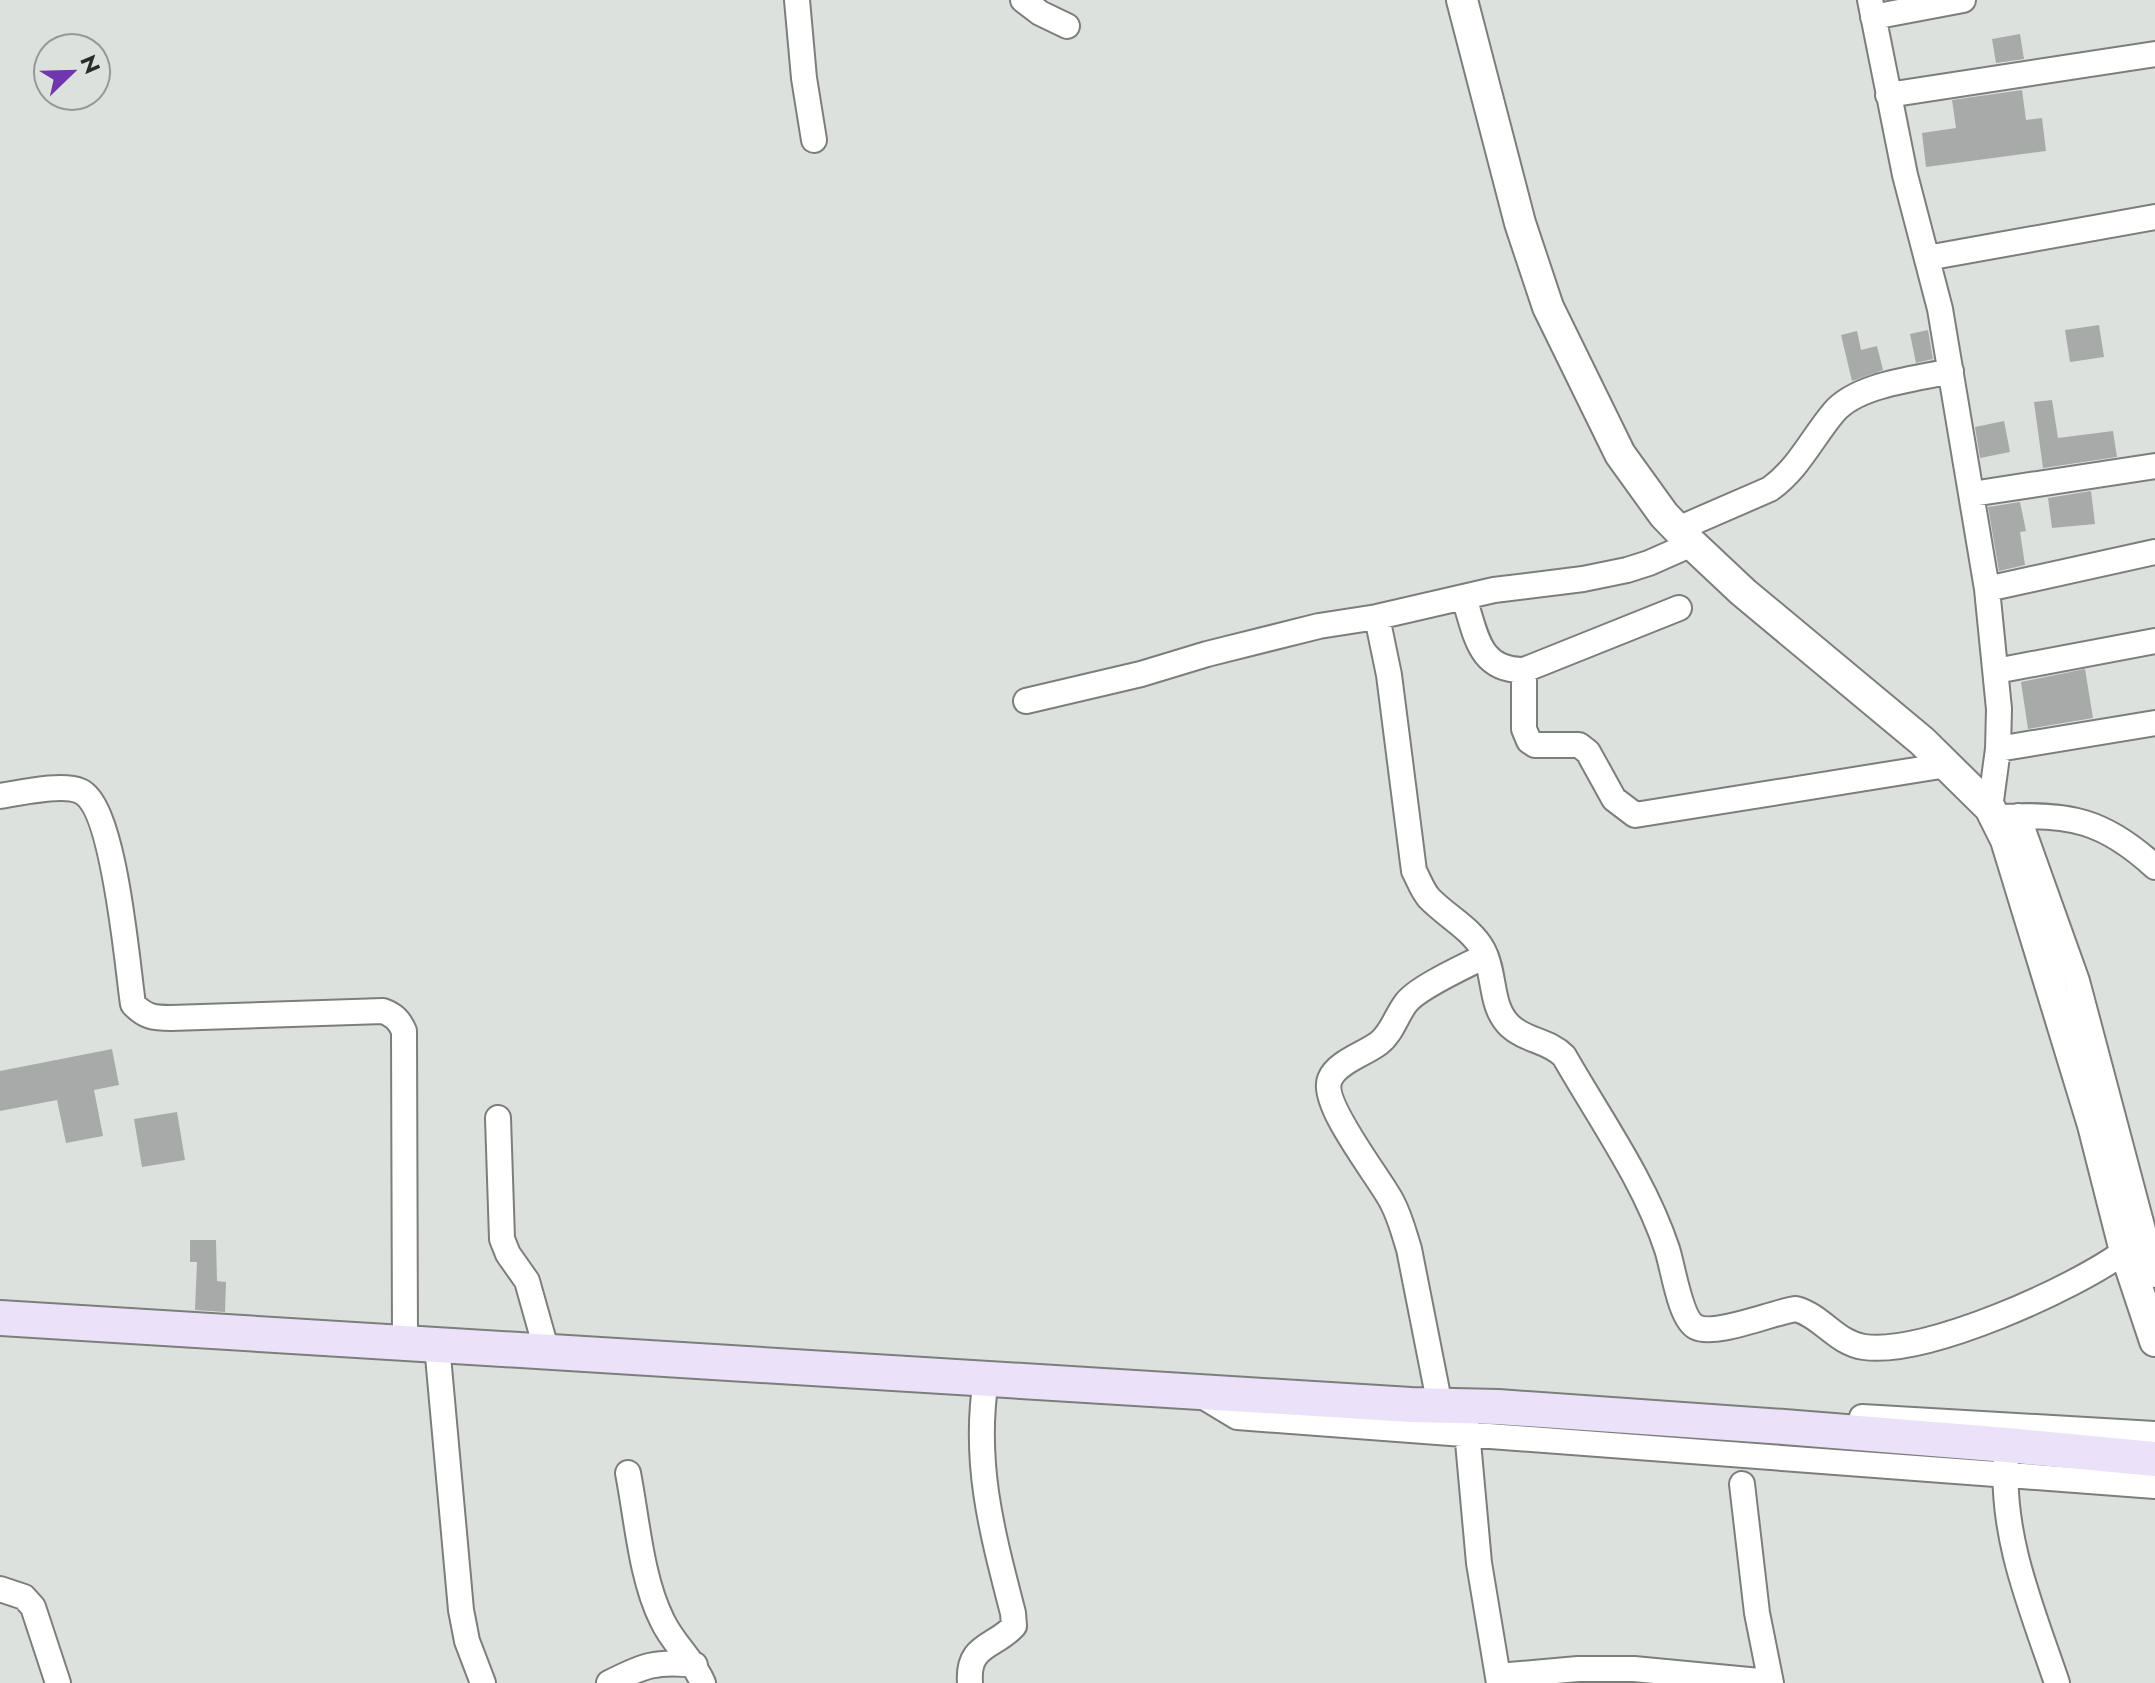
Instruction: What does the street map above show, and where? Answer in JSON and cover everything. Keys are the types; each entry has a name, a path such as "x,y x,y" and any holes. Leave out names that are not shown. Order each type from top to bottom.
{"main road":[{"path":"0,1318 1461,1409 2006,1460 2155,1459"}],"street":[{"path":"797,0 814,140"},
{"path":"1023,0 1040,13 1067,26"},
{"path":"1963,0 1872,9 1905,175 1940,309 1972,494 1996,671 2003,820 2093,1125 2125,1251 2155,1341"},
{"path":"1467,1 1520,223 1548,307 1620,454 1644,491 1743,592 1896,718 2003,820 2077,981 2155,1275"},
{"path":"1888,95 2155,54"},
{"path":"1927,258 2155,217"},
{"path":"1026,701 1126,678 1319,626 1377,617 1494,590 1583,579 1649,563 1685,536 1782,480 1800,462 1834,411 1846,400 1863,391 1951,371"},
{"path":"1972,494 2155,466"},
{"path":"1987,589 2155,552"},
{"path":"1464,598 1481,647 1489,660 1498,667 1524,670 1679,608"},
{"path":"1377,617 1389,675 1414,871 1431,900 1482,948 1494,996 1508,1025 1523,1036 1553,1045 1564,1056 1649,1201 1673,1266 1686,1319 1693,1327 1705,1330 1728,1326 1796,1309 1807,1312 1853,1345 1867,1348 1890,1346 1924,1340 1999,1317 2104,1267 2125,1251"},
{"path":"1996,671 2155,641"},
{"path":"1524,670 1524,729 1529,741 1535,745 1579,745 1588,752 1614,799 1635,815 1947,765"},
{"path":"1998,749 2155,723"},
{"path":"0,796 65,788 81,791 92,801 110,851 133,1004 142,1013 153,1018 171,1018 383,1011 394,1015 401,1024 404,1031 421,1344 461,1610 467,1641 483,1683"},
{"path":"2003,820 2079,820 2106,830 2155,867"},
{"path":"2128,844 2155,839"},
{"path":"1485,956 1419,991 1407,1001 1382,1041 1340,1068 1330,1077 1327,1089 1401,1223 1461,1409 1479,1563 1498,1680 1567,1670 1634,1669 1770,1683 1757,1613 1742,1484"},
{"path":"498,1118 502,1239 508,1254 527,1281 547,1352"},
{"path":"970,1683 969,1671 974,1656 1014,1626 992,1533 980,1455 986,1379"},
{"path":"1196,1392 1237,1417 1461,1409 2155,1434"},
{"path":"2057,1683 2010,1538 2004,1504 2006,1460 2155,1486"},
{"path":"628,1473 654,1601 675,1642 699,1674"},
{"path":"0,1589 24,1597 33,1607 58,1683"},
{"path":"609,1683 654,1663 667,1661 699,1674"}],"building":[{"path":"2020,34 2024,59 1996,63 1992,39"},
{"path":"2022,90 2026,120 2042,118 2046,151 1926,167 1922,133 1956,128 1952,100"},
{"path":"2099,325 2104,357 2070,362 2065,330"},
{"path":"1928,330 1933,359 1916,363 1910,334"},
{"path":"1857,331 1861,350 1877,346 1883,370 1852,381 1841,335"},
{"path":"2052,400 2058,438 2113,431 2117,457 2043,468 2034,402"},
{"path":"2004,421 2010,452 1980,458 1975,427"},
{"path":"2091,491 2095,524 2052,528 2048,498"},
{"path":"2020,502 2026,531 2020,532 2025,565 1999,571 1988,507"},
{"path":"2085,669 2093,718 2028,729 2021,682"},
{"path":"112,1049 119,1085 94,1090 103,1136 66,1143 57,1100 0,1111 0,1071"},
{"path":"177,1112 185,1160 142,1167 134,1119"},
{"path":"190,1240 216,1240 217,1281 226,1282 225,1312 195,1310 197,1262 190,1262"}]}
